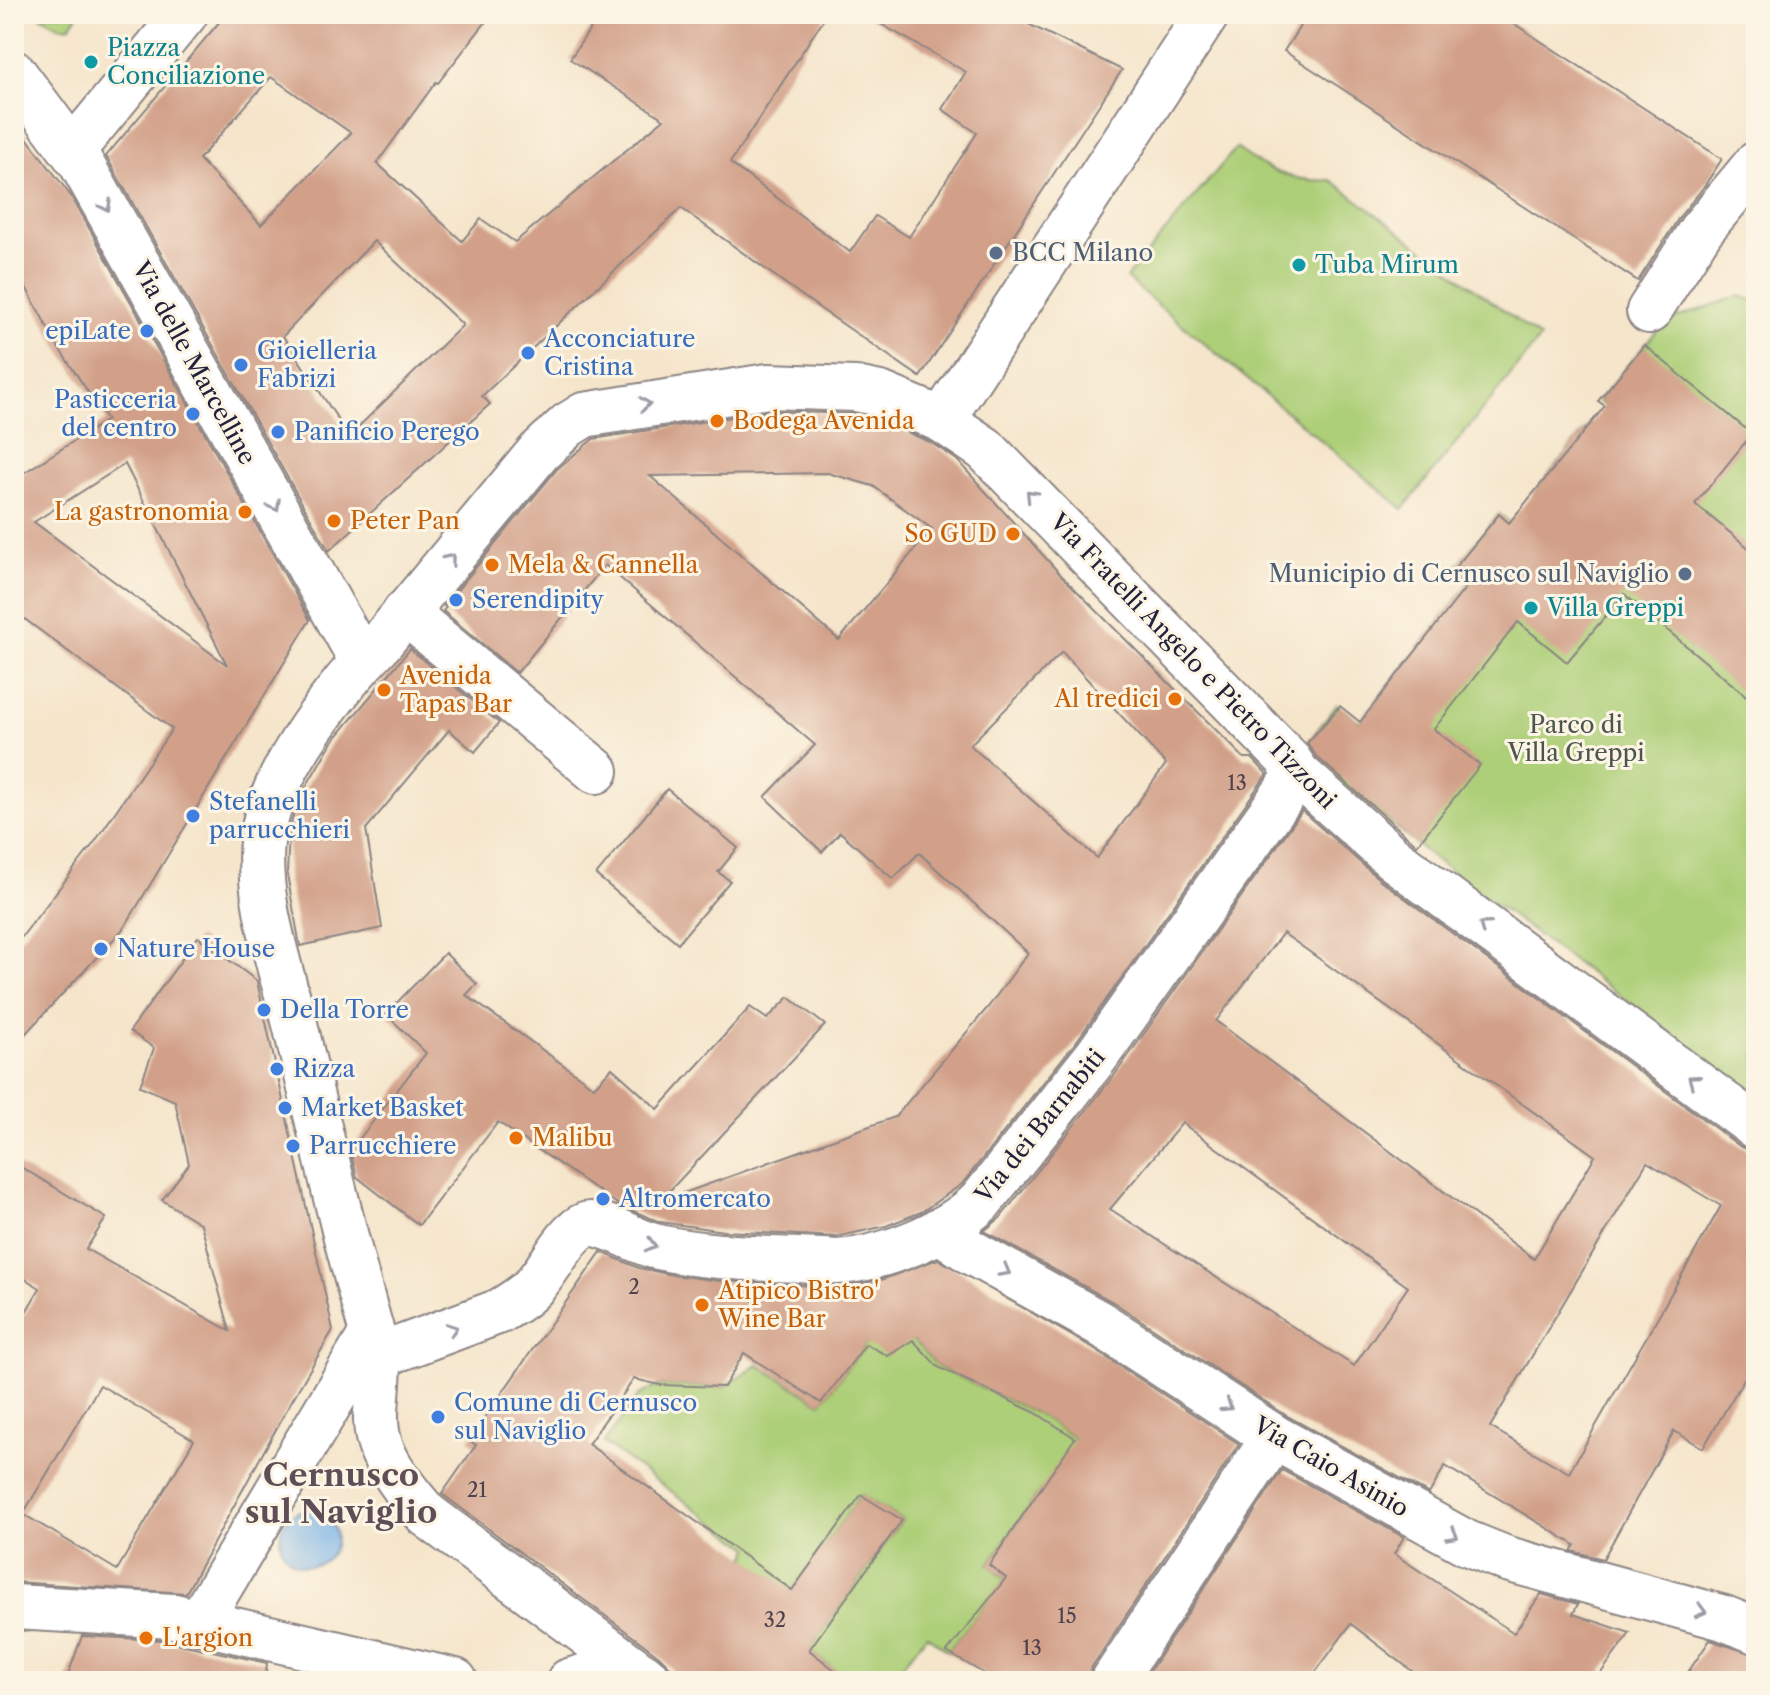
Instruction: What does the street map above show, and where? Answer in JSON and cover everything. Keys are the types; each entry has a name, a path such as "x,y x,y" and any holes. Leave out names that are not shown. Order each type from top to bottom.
{"street":[{"path":"73,150 185,14"},
{"path":"942,420 1203,20"},
{"name":"Via delle Marcelline","path":"14,73 73,150 362,661"},
{"path":"1649,311 1701,230 1756,164"},
{"name":"Via Fratelli Angelo e Pietro Tizzoni","path":"646,1678 439,1525 417,1503 382,1451 374,1417 376,1345 340,1216 275,943 261,869 264,825 289,763 362,661 539,452 568,425 584,415 768,386 856,389 880,394 942,420 985,449 1288,759 1298,774 1394,859 1756,1127"},
{"path":"405,612 596,771"},
{"name":"Via dei Barnabiti","path":"376,1345 500,1311 533,1288 570,1237 585,1225 598,1224 645,1244 694,1253 852,1261 895,1250 963,1218 980,1202 1096,1057 1298,774"},
{"name":"Via Caio Asinio","path":"939,1230 971,1252 1099,1323 1274,1437 1467,1543 1507,1559 1724,1618 1756,1631"},
{"path":"186,1619 376,1345"},
{"path":"1113,1681 1274,1437"},
{"path":"14,1607 186,1619 455,1681"},
{"path":"569,1681 612,1668 646,1678"}],"green space":[{"path":"37,14 79,14 70,26 61,27"},
{"path":"1236,148 1280,173 1304,179 1331,180 1540,338 1403,509 1126,278"},
{"name":"Parco di Villa Greppi","path":"1739,296 1756,301 1756,1096 1432,857 1301,751 1337,705 1360,722 1470,582 1454,569 1499,514 1518,530 1542,500 1534,493 1590,424 1599,432 1614,413 1598,401 1664,322"},
{"path":"913,1340 938,1367 1036,1413 1187,1511 1041,1489 989,1564 1006,1579 948,1651 927,1635 890,1681 849,1681 809,1650 902,1520 861,1495 727,1681 699,1681 750,1548 604,1443 639,1395 660,1385 724,1387 758,1365 821,1403 866,1344"}],"water":[{"path":"308,1510 328,1518 336,1538 328,1558 308,1566 288,1558 280,1538 288,1518"}],"building":[{"path":"226,14 492,14 436,82 377,163 462,241 481,219 515,242 664,119 570,59 600,14 827,14 730,163 850,252 875,216 909,237 977,133 942,109 966,72 863,14 1008,14 1122,70 920,377 681,208 482,396 490,404 329,551 106,156","holes":["271,77 351,133 261,225 199,159","374,241 463,325 349,436 283,336"]},
{"path":"1308,14 1499,14 1722,159 1638,281 1284,51"},
{"path":"14,121 71,196 310,620 124,928 14,1046 14,947 94,843 172,729 14,611 14,479 107,420 58,347 14,265","holes":["125,464 227,665 34,522"]},
{"name":"Villa Greppi","path":"1644,345 1752,434 1695,504 1756,554 1756,704 1624,594 1567,662 1518,622 1434,729 1480,765 1417,845 1317,757 1307,743 1340,706 1360,722 1470,582 1454,569 1499,514 1509,523 1605,406 1598,401"},
{"path":"770,411 853,414 873,418 930,442 957,460 1061,575 1244,758 1252,758 1267,774 1076,1042 962,1184 921,1212 886,1226 836,1237 724,1231 660,1222 619,1205 498,1122 419,1225 357,1177 350,1151 426,1053 386,1014 445,953 477,984 466,995 594,1087 612,1068 658,1109 750,1007 767,1019 789,997 825,1025 659,1202 895,1117 989,1006 1028,953 919,853 893,879 840,832 822,852 765,797 815,745 605,565 517,673 443,611 557,469 593,439","holes":["828,473 873,486 932,529 839,640 650,476","1062,652 1166,764 1097,858 970,745"]},
{"path":"410,649 499,723 475,752 449,730 366,829 382,928 300,946 287,874 289,833 294,812 332,742"},
{"path":"667,789 738,848 718,872 730,881 678,943 596,875"},
{"path":"1302,811 1379,879 1741,1147 1756,1152 1756,1359 1703,1448 1674,1431 1603,1559 1571,1551 1575,1545 1445,1466 1429,1494 1287,1416 1113,1302 984,1231 1000,1218 1116,1073","holes":["1283,933 1595,1156 1534,1259 1216,1021","1182,1123 1408,1287 1354,1366 1110,1209","1647,1162 1721,1206 1569,1473 1490,1427"]},
{"path":"198,937 257,981 333,1330 186,1593 14,1582 14,1332 40,1288 14,1272 14,1163 106,1218 86,1249 230,1331 201,1224 162,1200 189,1164 175,1101 140,1086 154,1048 130,1031","holes":["100,1385 194,1440 117,1570 23,1514"]},
{"path":"601,1252 639,1268 673,1275 720,1281 836,1287 881,1280 938,1259 1086,1344 1239,1444 1092,1667 1088,1681 997,1681 947,1652 1006,1578 989,1565 1075,1438 1036,1413 938,1367 913,1340 888,1356 866,1344 821,1403 744,1353 724,1387 660,1385 634,1379 588,1444 792,1590 861,1495 902,1520 809,1650 849,1681 674,1681 673,1670 659,1656 442,1494 476,1445 469,1440"},
{"path":"1282,1470 1404,1537 1394,1554 1514,1633 1541,1594 1578,1604 1573,1614 1630,1633 1595,1681 1425,1681 1351,1624 1309,1681 1143,1681"},
{"path":"82,1636 162,1640 267,1663 265,1681 66,1681"},
{"path":"1710,1640 1756,1655 1756,1681 1682,1681"}],"place":[{"name":"Piazza Conciliazione","path":"91,62"},
{"name":"BCC Milano","path":"996,253"},
{"name":"Tuba Mirum","path":"1299,265"},
{"name":"epiLate","path":"147,331"},
{"name":"Acconciature Cristina","path":"528,353"},
{"name":"Gioielleria Fabrizi","path":"241,365"},
{"name":"Pasticceria del centro","path":"193,414"},
{"name":"Bodega Avenida","path":"717,421"},
{"name":"Panificio Perego","path":"278,432"},
{"name":"La gastronomia","path":"245,512"},
{"name":"Peter Pan","path":"334,521"},
{"name":"So GUD","path":"1013,534"},
{"name":"Mela & Cannella","path":"492,565"},
{"name":"Municipio di Cernusco sul Naviglio","path":"1685,574"},
{"name":"Serendipity","path":"456,600"},
{"name":"Villa Greppi","path":"1531,608"},
{"name":"Avenida Tapas Bar","path":"384,690"},
{"name":"Al tredici","path":"1175,699"},
{"name":"Stefanelli parrucchieri","path":"193,816"},
{"name":"Nature House","path":"101,949"},
{"name":"Della Torre","path":"264,1010"},
{"name":"Rizza","path":"277,1069"},
{"name":"Market Basket","path":"285,1108"},
{"name":"Malibu","path":"516,1138"},
{"name":"Parrucchiere","path":"293,1146"},
{"name":"Altromercato","path":"603,1199"},
{"name":"Atipico Bistro' Wine Bar","path":"702,1305"},
{"name":"Comune di Cernusco sul Naviglio","path":"438,1417"},
{"name":"L'argion","path":"146,1638"}],"district":[{"name":"Cernusco sul Naviglio","path":"341,1494"}]}
